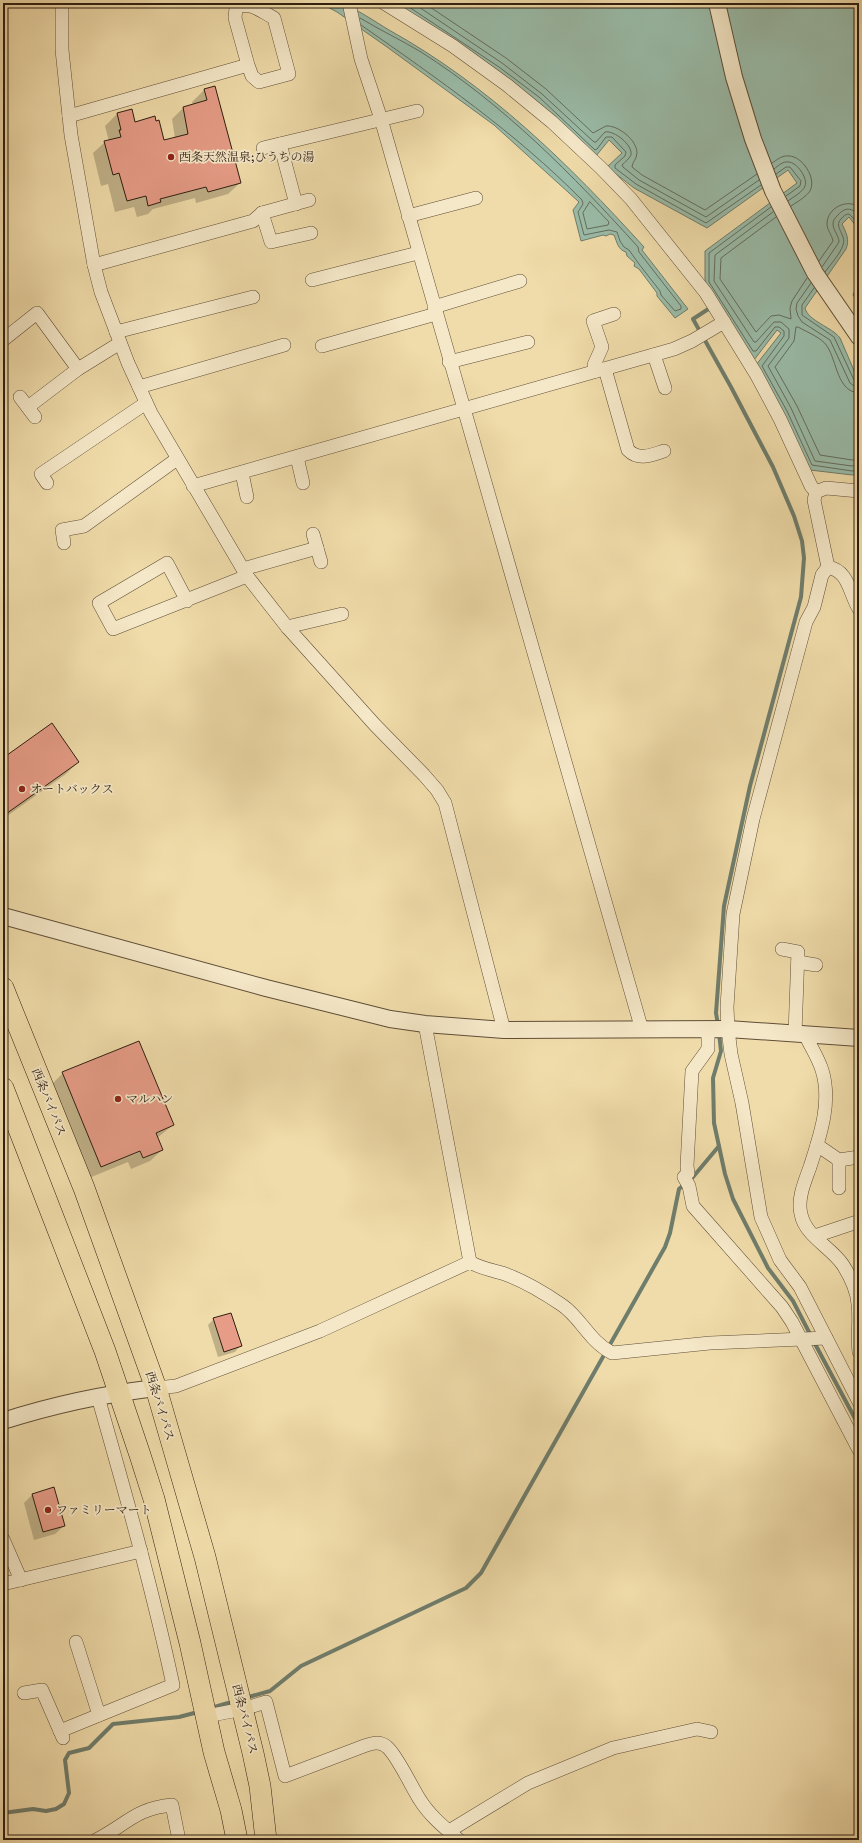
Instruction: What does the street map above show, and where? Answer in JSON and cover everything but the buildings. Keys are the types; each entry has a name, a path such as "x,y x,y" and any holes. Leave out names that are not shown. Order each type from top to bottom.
{"highway":[{"name":"西条バイパス","path":"3,988 84,1188 156,1388 205,1557 242,1709 260,1786 266,1840"},
{"path":"3,1088 120,1392 154,1499 207,1716 214,1752 225,1840"},
{"path":"214,1752 231,1810 237,1840"}],"street":[{"path":"62,3 62,50 69,116 94,265 101,292 118,338 139,387 146,403 177,459 245,572 287,628 375,725 424,775 437,790 445,804 504,1030"},
{"path":"384,3 453,46 507,85 552,122 601,168 630,199 680,258 706,293 759,380 780,419 811,486 816,492"},
{"path":"717,3 734,77 750,132 772,191 816,273 859,337"},
{"path":"242,4 252,6 274,18 289,74 259,82 252,76 248,65 235,18 236,8 242,4"},
{"path":"349,4 361,59 381,119 449,362 642,1030"},
{"path":"69,116 248,65"},
{"path":"263,148 417,111"},
{"path":"280,144 296,204"},
{"path":"408,216 476,198"},
{"path":"94,265 253,221 262,213 309,200"},
{"path":"262,213 271,242 311,233"},
{"path":"312,280 418,253"},
{"path":"322,346 435,311 520,281"},
{"path":"28,407 118,338 253,297"},
{"path":"3,340 37,313 78,369"},
{"path":"614,314 593,321 602,347 594,365 600,370 628,450 634,456 641,457 664,451"},
{"path":"193,486 654,355 692,341 724,322"},
{"path":"449,362 528,342"},
{"path":"139,387 284,345"},
{"path":"654,355 665,388"},
{"path":"47,483 41,474 146,403"},
{"path":"297,457 303,483"},
{"path":"64,543 62,530 84,526 177,459"},
{"path":"242,473 247,497"},
{"path":"816,492 826,488 859,491"},
{"path":"816,492 814,500 828,567"},
{"path":"313,534 321,562"},
{"path":"186,601 166,563 99,603 113,629 186,601 245,572 317,548"},
{"path":"828,567 835,568 841,572 859,609"},
{"path":"828,567 822,574 814,607 806,622 753,819 734,914 727,1000 718,1029 708,1049 692,1071 686,1166 688,1173 684,1177 689,1186 693,1206 782,1307 804,1340 859,1450"},
{"path":"287,628 342,614"},
{"path":"3,916 274,990 390,1019 425,1024 504,1030 718,1029 859,1038"},
{"path":"782,949 798,952 800,1034 822,1068 825,1080 825,1115 803,1188 800,1202 800,1214 804,1224 837,1257 852,1283 859,1304 859,1352"},
{"path":"798,962 816,964"},
{"path":"425,1024 470,1262 478,1267 502,1273 524,1281 558,1302 578,1321 600,1347 612,1353 710,1343 824,1338"},
{"path":"718,1029 731,1054 742,1103 761,1217 780,1260 800,1287 824,1338 859,1402"},
{"path":"817,1145 839,1160 859,1157"},
{"path":"839,1160 839,1188"},
{"path":"815,1236 857,1222"},
{"path":"3,1421 52,1407 120,1392 176,1386 320,1331 470,1262"},
{"path":"24,1693 42,1690 61,1735 99,1715 173,1685 157,1610 98,1397"},
{"path":"3,1538 21,1580"},
{"path":"3,1584 141,1551"},
{"path":"76,1642 99,1715"},
{"path":"207,1716 242,1709 266,1702 285,1776 374,1743 387,1747 396,1758 420,1802 431,1815 459,1840"},
{"path":"449,1831 528,1783 613,1748 697,1729 711,1732"},
{"path":"96,1840 139,1812 161,1806 172,1805 179,1840"}],"water":[{"path":"339,2 359,12 460,75 493,101 556,156 586,185 644,247 642,250 688,309 675,318 657,296 657,293 639,269 634,266 635,263 627,256 626,252 619,248 614,235 603,235 581,241 573,210 579,202 494,125 387,47 337,12 320,3"},
{"path":"395,3 859,3 859,230 849,217 842,224 848,239 846,249 805,308 811,317 832,330 840,338 859,382 858,474 852,475 810,470 756,365 781,333 777,330 754,360 705,283 705,251 797,183 788,170 707,228 634,188 607,167 622,153 609,140 596,156"},
{"path":"859,281 859,303 853,295"}],"waterway":[{"path":"713,306 693,319 773,467 794,516 802,541 804,558 801,597 750,786 724,906 716,1013 718,1025"},
{"path":"719,1033 721,1051 713,1078 714,1123 725,1174 733,1199 768,1268 793,1301 811,1336"},
{"path":"245,1698 270,1691 301,1666 466,1588 481,1573 665,1247 670,1233 679,1189 693,1177 719,1146"},
{"path":"814,1342 859,1426"},
{"path":"211,1708 235,1701"},
{"path":"3,1813 33,1809 46,1811 56,1809 64,1804 69,1793 65,1760 69,1753 89,1748 113,1724 179,1717 198,1712"}],"place":[{"name":"西条天然温泉;ひうちの湯","path":"171,157"},
{"name":"オートバックス","path":"22,789"},
{"name":"マルハン","path":"118,1099"},
{"name":"ファミリーマート","path":"48,1510"}]}
